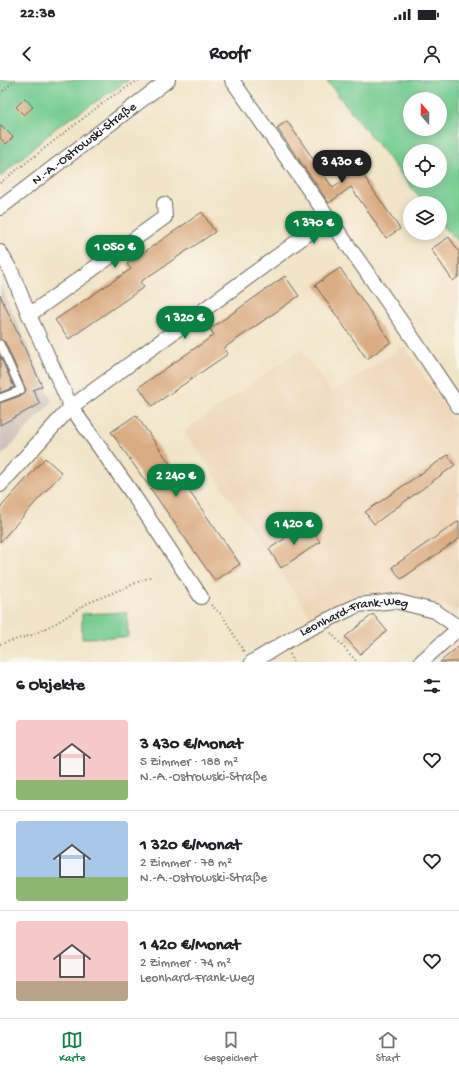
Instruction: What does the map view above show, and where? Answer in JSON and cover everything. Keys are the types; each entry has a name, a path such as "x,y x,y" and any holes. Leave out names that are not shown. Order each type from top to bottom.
{"street":[{"name":"N.-A.-Ostrowski-Straße","path":"0,208 168,80"},
{"path":"232,80 410,334 459,407"},
{"path":"29,315 164,217 164,204"},
{"path":"0,485 71,407 328,219"},
{"path":"0,252 12,273 29,315 71,407 132,493 201,597"},
{"name":"Leonhard-Frank-Weg","path":"249,659 358,605 395,601 435,611 459,628"},
{"path":"421,662 459,628"}],"lane":[{"path":"0,344 21,390 0,398"}],"path":[{"path":"0,94 15,80"},
{"path":"0,183 108,99 139,80"},
{"path":"0,644 32,635 58,622 86,604 150,577"},
{"path":"201,597 223,616 249,659"},
{"path":"322,622 357,662"}],"shaded area":[{"path":"0,284 52,402 0,457"},
{"path":"404,346 459,429 459,611 398,593 354,597 312,618 184,431 301,349 332,393"}],"green space":[{"path":"0,80 129,80 57,127 0,177"},
{"path":"326,80 459,80 459,244 447,230 447,196 418,196 412,188 447,188 447,144 403,144 403,177"},
{"path":"127,612 128,637 82,638 82,614"}],"building":[{"path":"25,98 33,107 24,115 16,107"},
{"path":"287,121 333,188 359,169 400,229 386,238 351,187 329,203 277,128"},
{"path":"0,124 13,137 6,144 0,138"},
{"path":"202,212 215,232 140,282 144,287 69,339 55,320 131,269 127,264"},
{"path":"449,237 459,252 459,276 453,281 431,249 444,240 447,240"},
{"path":"340,268 391,342 367,359 315,285"},
{"path":"285,276 299,296 224,348 228,354 152,406 139,387 214,335 210,329"},
{"path":"0,295 42,386 33,390 40,404 0,425 0,403 23,395 26,390 5,342 0,339"},
{"path":"0,356 14,387 0,393"},
{"path":"136,415 240,564 215,581 111,432"},
{"path":"448,455 455,465 374,524 365,512"},
{"path":"45,458 62,473 0,542 0,508"},
{"path":"459,521 459,539 401,579 392,567"},
{"path":"308,523 320,542 281,568 269,549"},
{"path":"373,614 387,631 360,654 345,637"},
{"path":"459,646 459,662 440,662"}]}
